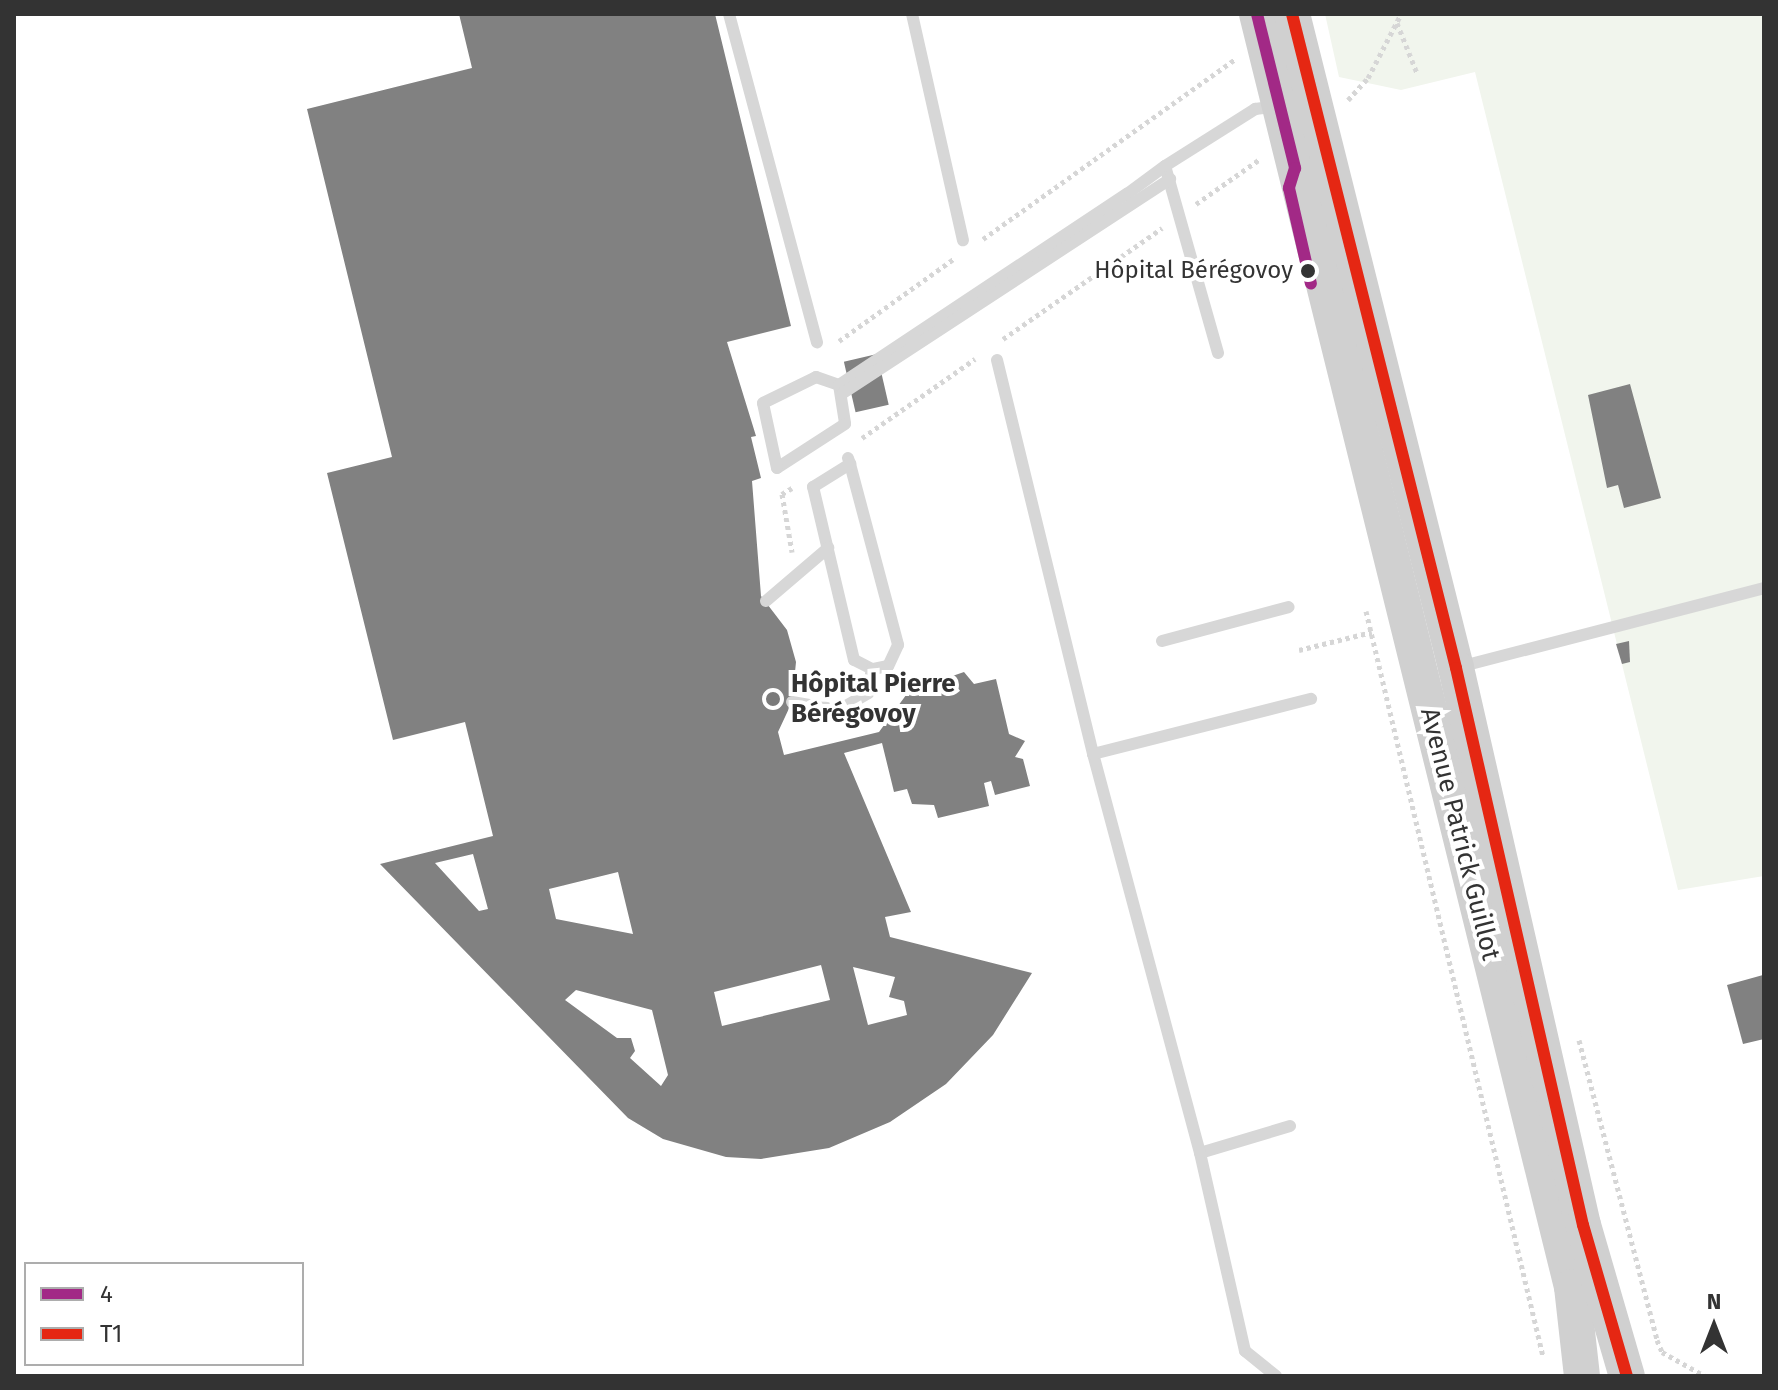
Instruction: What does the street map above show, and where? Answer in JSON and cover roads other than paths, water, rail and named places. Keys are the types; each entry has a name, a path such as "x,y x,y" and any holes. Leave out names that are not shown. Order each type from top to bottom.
{"street":[{"name":"Avenue Patrick Guillot","path":"1292,14 1456,668 1583,1225 1627,1376"},
{"name":"Avenue Patrick Guillot","path":"1260,27 1572,1287 1582,1376"}],"lane":[{"path":"729,14 822,346"},
{"path":"912,14 965,245"},
{"path":"841,389 1167,173 1255,109 1287,138 1317,112"},
{"path":"1167,173 1182,214 1218,353"},
{"path":"997,360 1093,754 1200,1153 1245,1351 1276,1376"},
{"path":"816,377 841,389 845,424 777,468 763,403 816,377"},
{"path":"849,461 898,645 888,666 872,669 854,660 827,546 813,487 839,477 849,461"},
{"path":"766,601 827,546"},
{"path":"1456,668 1764,588"},
{"path":"1162,641 1289,607"},
{"path":"792,702 839,710 868,693 872,669"},
{"path":"1093,754 1311,699"},
{"path":"1200,1153 1290,1126"}],"place":[{"name":"Hôpital Bérégovoy","path":"1308,271"},
{"name":"Hôpital Pierre Bérégovoy","path":"773,699"}]}
